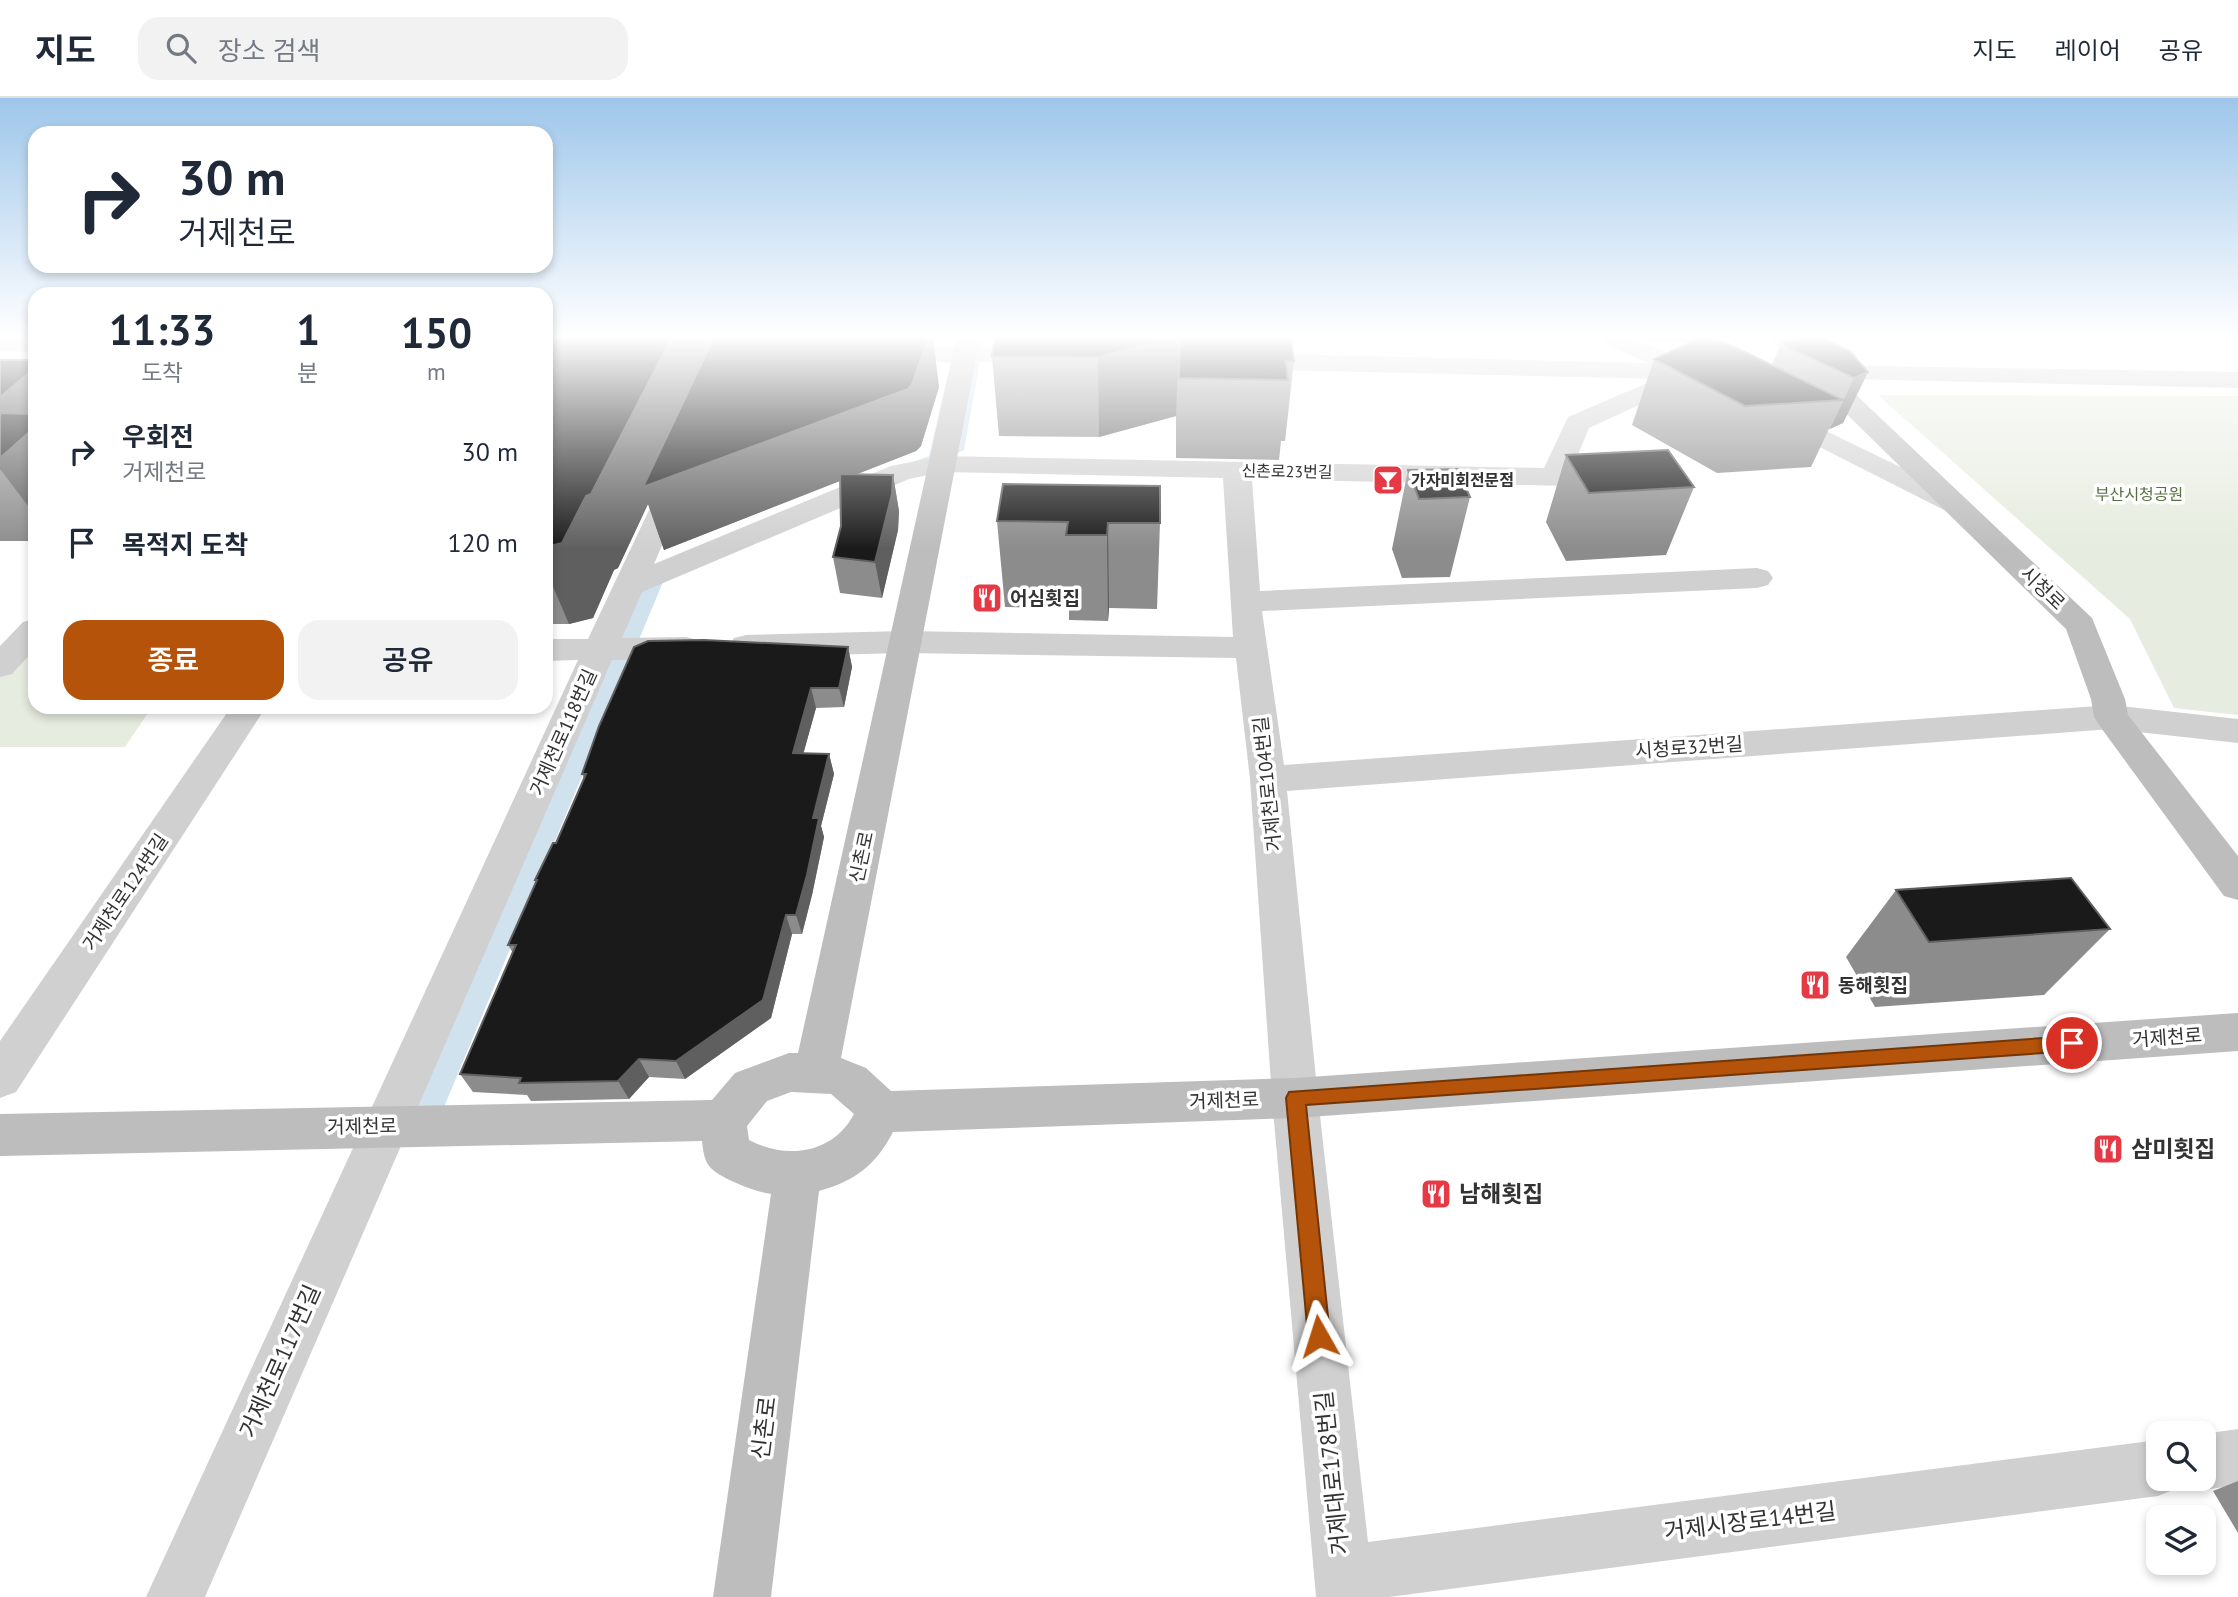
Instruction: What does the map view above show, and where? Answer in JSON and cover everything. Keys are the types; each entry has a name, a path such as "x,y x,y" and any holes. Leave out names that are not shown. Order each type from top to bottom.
{"main road":[{"name":"신촌로","path":"816,1072 953,409"},
{"name":"시청로","path":"1856,409 2081,625 2108,699 2111,717 2238,885"},
{"name":"거제천로","path":"880,1112 1296,1098 2238,1032"},
{"path":"789,1072 837,1074 864,1091 880,1112 865,1140 833,1166 797,1175 761,1171 727,1153 723,1120 751,1087 789,1072"},
{"name":"거제천로","path":"0,1135 723,1120"},
{"name":"신촌로","path":"742,1597 797,1175"}],"street":[{"path":"1555,476 1577,423 1609,409"},
{"path":"1775,409 1954,504"},
{"name":"거제천로118번길","path":"385,1125 689,451"},
{"path":"628,586 901,472 942,464"},
{"name":"신촌로23번길","path":"942,464 1632,478"},
{"name":"거제천로104번길","path":"1237,470 1245,602 1268,779 1296,1098"},
{"path":"1245,602 1757,578"},
{"path":"553,650 905,642 1251,648"},
{"name":"거제천로124번길","path":"0,1078 244,714"},
{"name":"시청로32번길","path":"1268,779 2111,717 2238,731"},
{"name":"거제대로178번길","path":"1296,1098 1344,1585"},
{"name":"거제천로117번길","path":"175,1597 385,1125"},
{"path":"2216,1460 2238,1457"},
{"name":"거제시장로14번길","path":"1344,1585 2146,1470"}],"green space":[{"name":"부산시청공원","path":"1894,409 2238,409 2238,715 2174,708 2130,619"},
{"path":"22,652 28,652 28,714 147,714 125,747 0,747 0,676"}],"water":[{"path":"940,409 971,409 964,450 663,582 439,1119 379,1116 618,588 847,486 929,456"}],"building":[{"path":"553,409 635,409 591,494 586,496 562,543 553,545"},
{"path":"680,409 854,409 643,487"},
{"path":"0,413 28,414 28,433 0,458"},
{"path":"1668,450 1694,487 1589,493 1566,455"},
{"path":"1458,469 1470,497 1419,499 1408,470"},
{"path":"840,474 893,475 892,494 875,562 833,557 841,526"},
{"path":"1003,484 1160,486 1160,523 1108,523 1107,535 1066,535 1068,522 997,521"},
{"path":"704,640 848,647 839,688 811,688 793,753 829,754 813,818 819,818 807,875 796,915 786,915 763,1000 676,1061 639,1059 618,1081 519,1083 521,1078 460,1074 516,945 508,945 535,880 553,843 556,843 586,774 582,774 599,726 634,647 648,641"},
{"path":"2071,878 2110,929 1929,942 1896,890"}],"place":[{"name":"가자미회전문점","path":"1388,480"},
{"name":"어심횟집","path":"987,598"},
{"name":"동해횟집","path":"1815,985"},
{"name":"삼미횟집","path":"2108,1149"},
{"name":"남해횟집","path":"1436,1194"}],"route":[{"path":"1319,1336 1296,1098 2072,1043"}]}
